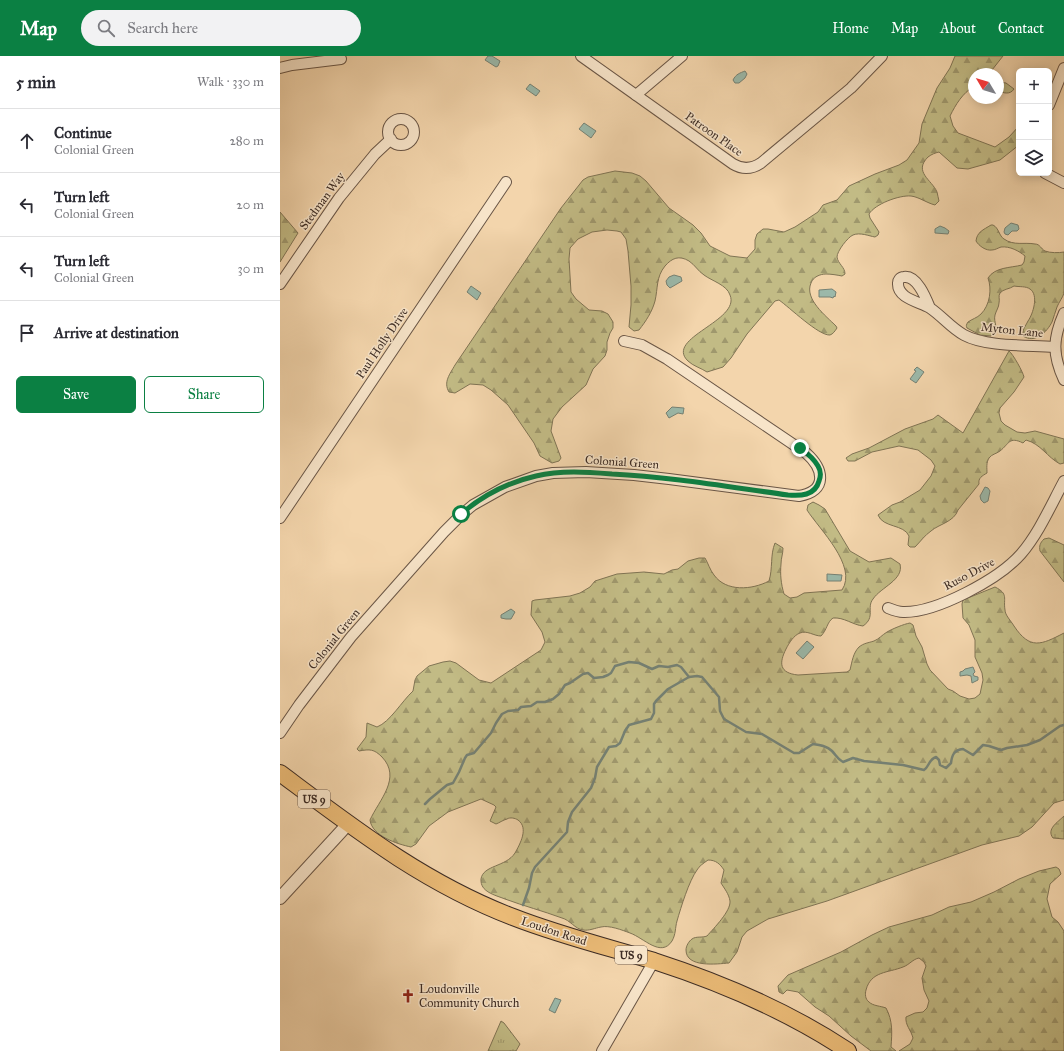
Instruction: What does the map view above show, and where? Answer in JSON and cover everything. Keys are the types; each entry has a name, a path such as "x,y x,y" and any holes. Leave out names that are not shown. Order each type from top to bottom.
{"main road":[{"name":"Loudon Road","path":"280,773 392,855 416,870 475,901 512,917 549,930 654,961 712,981 753,998 802,1023 848,1051"}],"street":[{"name":"Patroon Place","path":"581,56 733,164 741,168 750,168 761,163 851,88 882,56"},
{"path":"636,95 682,56"},
{"path":"280,68 292,65 341,59"},
{"path":"1052,97 1064,68"},
{"name":"Stedman Way","path":"280,284 339,198 375,154 391,139"},
{"path":"1050,176 1064,184"},
{"name":"Paul Holly Drive","path":"280,518 506,182"},
{"name":"Myton Lane","path":"930,308 954,329 969,338 1004,344 1054,347"},
{"path":"1064,313 1058,328 1054,347 1064,380"},
{"name":"Colonial Green","path":"280,734 299,705 351,637 444,532 461,514 473,505 505,487 536,476 571,472 634,475 799,496 811,493 816,488 820,480 820,470 816,463 806,453 667,359 643,345 624,341"},
{"name":"Ruso Drive","path":"888,608 904,612 931,607 965,593 1000,572 1016,559 1028,545 1064,481"},
{"path":"280,898 348,824"},
{"path":"602,1051 654,961"}],"green space":[{"path":"955,56 1003,56 994,68 968,68 968,90 950,116 953,126 958,133 995,147 1009,137 1016,129 1016,147 1000,160 968,169 957,168 939,152 934,154 928,157 922,167 925,176 937,192 939,201 935,205 911,196 906,196 888,201 872,210 869,214 879,232 878,235 875,237 864,234 851,236 837,254 845,274 842,276 826,274 817,276 811,283 810,289 813,301 837,328 832,334 825,334 819,331 779,300 775,301 747,334 723,367 707,372 690,363 683,353 686,345 694,337 725,313 730,304 730,295 726,288 707,277 689,261 682,258 673,259 665,266 660,274 652,309 639,330 634,331 629,327 631,286 626,239 621,232 617,231 607,230 592,232 578,239 570,248 569,259 571,292 576,299 589,310 602,311 608,314 613,322 613,328 607,342 605,356 593,369 586,385 562,407 553,419 551,431 561,458 559,461 552,463 540,456 534,443 508,405 491,390 483,385 470,384 455,393 449,392 447,388 447,381 455,365 561,208 583,180 588,177 615,171 632,173 640,176 669,208 693,225 701,233 710,246 730,256 747,258 755,249 757,234 763,229 784,232 795,227 818,212 823,205 837,200 849,186 899,165 907,160 919,143 922,124 937,88 950,68"},
{"path":"1004,83 1014,89 1009,93 1005,93"},
{"path":"280,212 298,233 280,262"},
{"path":"991,225 995,226 1002,238 1008,241 1015,243 1037,244 1045,251 1049,252 1064,252 1064,293 1050,326 1044,333 1036,338 1032,339 1023,336 1024,328 1030,318 1035,300 1033,292 1024,287 1014,286 1000,293 999,304 995,314 996,328 991,336 980,335 967,328 968,322 984,310 988,302 990,292 988,278 991,274 1003,268 1022,265 1024,262 1025,256 1014,249 1001,247 993,250 987,250 977,243 976,241 979,233"},
{"path":"1009,351 1018,363 1024,377 1014,392 1000,408 999,413 1001,421 1017,432 1025,433 1035,431 1064,439 1064,463 1060,464 1055,461 1036,444 1026,440 1023,443 1015,440 1010,442 989,458 987,473 981,477 979,484 956,514 929,533 915,547 910,547 908,545 909,536 903,529 884,522 878,515 892,505 920,490 931,476 935,466 931,460 918,450 899,446 872,452 855,461 848,461 846,458 905,429 933,419 938,415 963,433"},
{"path":"813,502 825,509 850,551 869,562 891,558 900,564 900,570 899,575 871,602 869,619 863,626 833,618 821,636 803,632 796,636 789,644 782,659 782,666 787,672 798,675 847,672 850,670 854,655 859,647 876,640 892,629 910,623 913,625 930,670 948,689 969,699 975,698 980,694 983,680 982,673 975,657 975,640 969,625 963,618 962,604 963,600 995,587 1004,594 1005,612 1025,639 1036,643 1049,640 1064,633 1064,800 1054,803 1032,827 1019,836 982,845 827,901 768,919 747,931 742,937 737,952 729,963 710,964 703,964 691,960 687,956 686,950 692,939 707,936 722,919 730,905 729,896 721,883 724,870 719,864 711,860 708,860 702,865 694,875 677,921 672,941 668,946 663,948 652,945 635,935 616,928 604,927 583,930 577,928 565,919 505,899 486,890 481,883 483,874 490,868 511,858 519,845 523,827 518,820 511,818 496,824 490,821 496,807 481,799 448,812 429,826 416,844 411,847 392,841 375,831 370,820 387,789 390,773 388,765 377,752 369,750 359,751 357,749 366,737 367,723 377,727 387,721 413,691 417,676 429,666 450,661 456,663 479,680 491,683 541,650 545,642 542,632 531,615 532,601 570,596 580,593 590,587 595,581 617,574 644,572 664,574 678,569 688,561 699,558 705,558 711,571 719,581 732,587 747,588 769,581 775,543 783,548 781,583 784,594 790,598 797,597 804,593 842,590 846,580 845,570 835,548 807,510 808,505"},
{"path":"1049,538 1064,545 1064,582 1040,551 1040,546 1044,539"},
{"path":"1064,816 1064,839 1053,838 1051,835 1052,829"},
{"path":"1056,867 1059,869 1061,874 1050,884 1047,899 1052,917 1058,922 1064,931 1064,1051 899,1051 910,1044 913,1038 906,1023 906,1017 915,1013 923,1012 927,1008 929,1001 924,990 922,978 926,966 919,958 903,967 876,976 868,984 865,993 869,1002 886,1008 891,1022 891,1047 896,1051 871,1051 798,992 787,990 783,994 779,992 778,986 788,975 841,952 889,927 932,915 949,907 971,902 1019,879 1039,871"},
{"path":"501,1021 520,1044 516,1051 488,1051"}],"shaded area":[{"path":"488,56 492,56 500,61 498,66 496,67 485,60"},
{"path":"745,71 747,74 745,78 739,83 735,83 733,80 735,76"},
{"path":"530,84 540,91 536,96 526,89"},
{"path":"584,123 596,131 591,138 579,129"},
{"path":"1011,223 1018,225 1019,229 1017,231 1012,231 1008,235 1005,234 1005,228"},
{"path":"940,226 949,231 948,234 935,233 935,229"},
{"path":"674,275 681,277 682,281 670,288 666,281 669,277"},
{"path":"471,286 481,293 477,300 467,292"},
{"path":"832,289 836,292 835,297 819,297 819,290"},
{"path":"917,367 924,372 916,383 910,379"},
{"path":"672,407 684,408 683,414 678,413 669,418 666,413"},
{"path":"985,487 990,491 988,501 984,503 980,496"},
{"path":"827,574 842,575 841,581 827,581"},
{"path":"511,609 515,612 511,619 501,618 501,615"},
{"path":"807,641 814,647 803,659 796,653"},
{"path":"973,667 975,672 973,674 974,676 978,677 978,680 972,683 971,676 960,676 960,672"},
{"path":"555,998 561,1000 555,1013 549,1010"}],"waterway":[{"path":"425,804 447,785 453,783 467,755 474,753 491,733 502,714 508,711 518,710 521,707 531,706 537,702 545,702 553,699 559,694 565,685 583,674 588,673 594,678 603,677 611,673 615,666 629,662 639,663 652,669 659,666 668,667 677,665 681,667 689,677"},
{"path":"523,905 535,867 567,832 568,822 572,812 591,788 597,767 609,747 616,746 620,743 629,725 651,719 654,713 654,704 656,701 668,689 689,677 702,677 719,697 720,711 724,719 746,732 762,734 794,753 799,753 813,744 823,746 830,749 843,762 853,758 864,761 903,765 924,770 932,759 936,757 939,760 940,765 946,768 951,763 954,753 957,750 963,749 973,755 983,745 1001,750 1027,745 1040,740 1060,726 1064,725"}],"place":[{"name":"Loudonville Community Church","path":"408,996"}],"route":[{"path":"461,514 480,500 520,481 536,476 570,472 634,475 799,496 811,493 816,488 821,473 819,467 811,457 800,448"}]}
